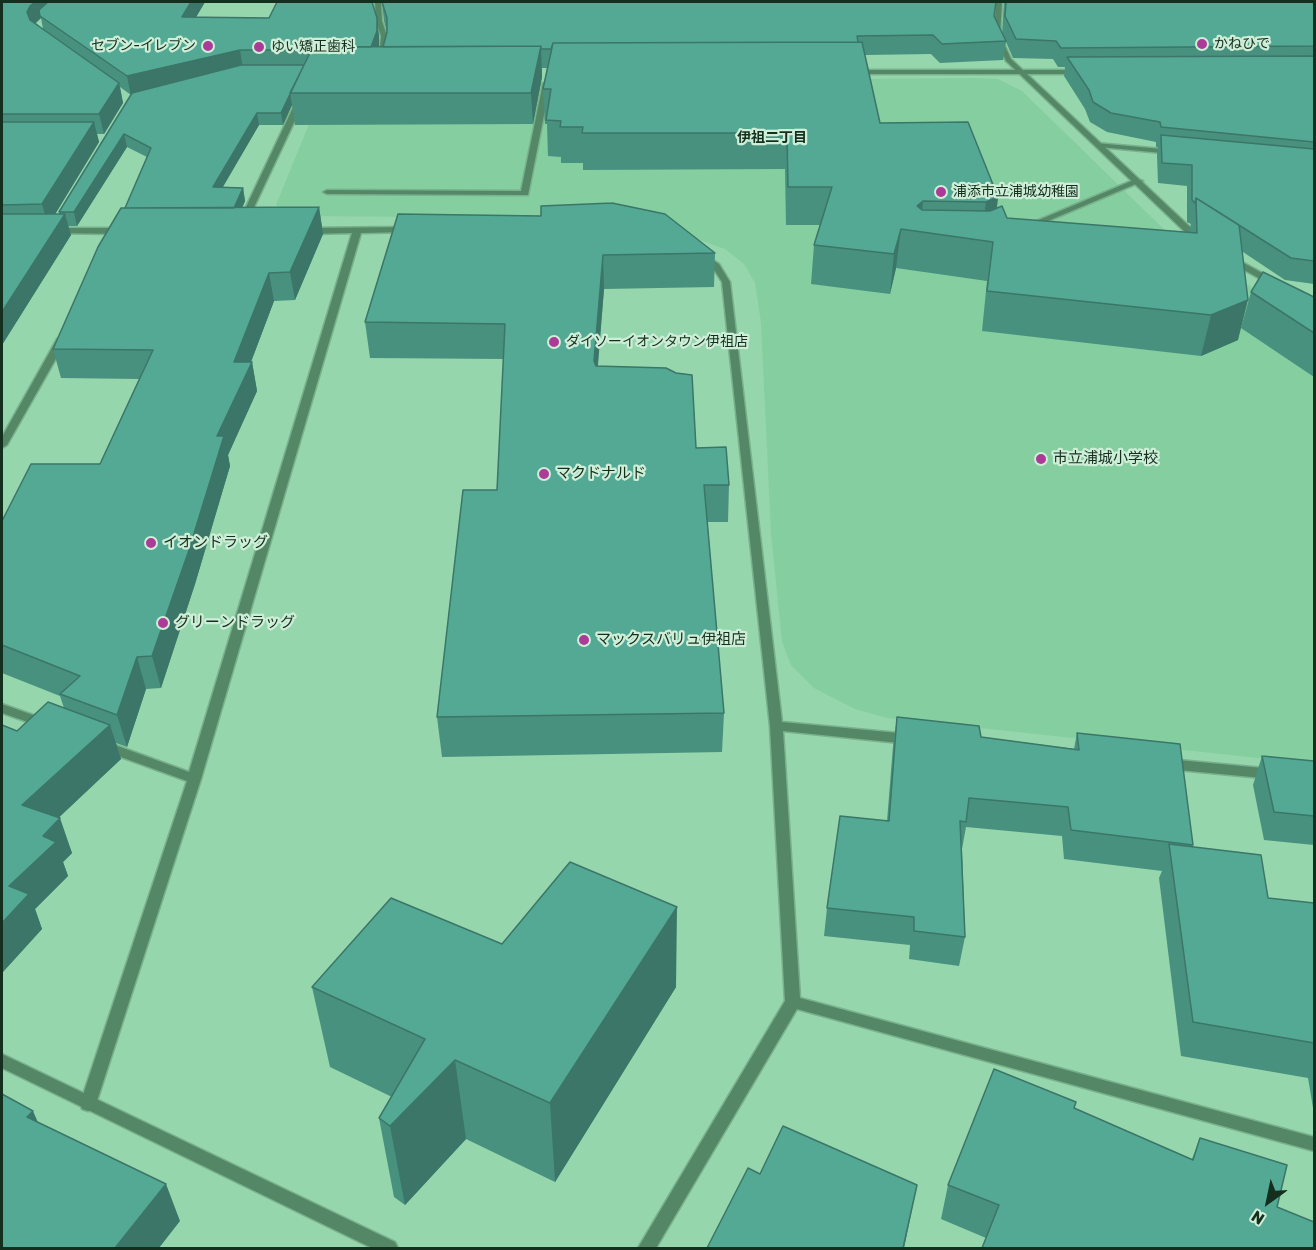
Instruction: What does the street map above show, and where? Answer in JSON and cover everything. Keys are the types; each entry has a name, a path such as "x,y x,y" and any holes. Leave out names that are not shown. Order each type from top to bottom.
{"street":[{"path":"378,2 379,21 384,36 380,61"},
{"path":"999,2 997,35 1000,47 1008,60 1139,181 1187,229 1212,247"},
{"path":"849,72 1092,72"},
{"path":"327,192 525,193 548,78"},
{"path":"251,231 239,231 307,86"},
{"path":"1099,145 1186,154"},
{"path":"1014,232 1139,181"},
{"path":"52,231 58,220"},
{"path":"298,231 415,230"},
{"path":"42,231 135,231"},
{"path":"117,241 123,231"},
{"path":"88,1104 194,779 357,231"},
{"path":"647,1248 793,1002 776,726 726,282 716,266 689,249"},
{"path":"1221,253 1281,287"},
{"path":"2,445 65,333"},
{"path":"2,708 55,728"},
{"path":"776,726 928,741"},
{"path":"87,740 194,779"},
{"path":"1150,762 1291,776"},
{"path":"793,1002 1314,1144"},
{"path":"2,1062 389,1248"}],"shaded area":[{"name":"市立浦城小学校","path":"998,79 1022,91 1177,242 1257,290 1314,319 1314,764 887,718 855,709 814,688 791,665 782,642 771,533 761,323 755,283 744,264 725,249 675,231 560,218 297,216 276,205 325,85 342,83"}],"building":[{"path":"2,2 35,2 27,12 30,20 119,83 99,114 2,114"},
{"path":"48,2 191,2 182,17 269,18 277,2 372,2 377,18 377,31 371,47 240,50 127,76 40,16 39,10"},
{"path":"382,2 996,2 994,16 1006,41 942,44 933,35 857,36 858,42 553,43 551,49 541,49 541,46 383,47 387,32 387,18"},
{"path":"1006,2 1314,2 1314,46 1061,48 1056,41 1016,39 1005,16"},
{"path":"862,42 880,123 968,122 998,197 986,202 923,201 917,206 922,210 990,211 1002,206 1007,218 1197,233 1196,198 1239,225 1248,300 1211,315 987,291 993,242 901,229 894,254 814,245 832,187 788,187 787,133 582,133 583,127 560,127 561,121 546,120 551,89 543,89 553,43"},
{"path":"541,46 531,93 290,93 313,47"},
{"path":"1314,56 1314,142 1161,127 1160,122 1111,113 1093,102 1089,90 1067,57"},
{"path":"241,65 304,65 281,113 257,113 213,187 243,188 234,208 125,208 151,148 124,134 74,212 59,212 132,93"},
{"path":"2,122 94,122 42,204 2,205"},
{"path":"1161,135 1314,149 1314,261 1291,258 1196,198 1195,203 1192,200 1192,165 1162,163"},
{"path":"612,203 665,214 715,253 603,255 594,361 596,366 666,368 676,373 692,375 696,448 726,447 729,485 704,485 724,713 437,717 463,490 497,490 505,324 365,322 398,214 541,216 541,206"},
{"path":"319,207 290,272 269,273 234,362 252,362 217,436 224,436 188,553 152,656 137,657 117,715 60,694 80,676 2,645 2,521 31,464 100,464 153,350 53,349 98,247 121,208"},
{"path":"2,214 65,214 2,312"},
{"path":"1263,272 1314,297 1314,333 1251,292"},
{"path":"48,702 110,725 22,805 60,818 43,836 56,842 9,886 29,894 2,923 2,725 17,731"},
{"path":"897,717 979,726 981,737 1079,750 1077,733 1180,744 1193,845 1071,830 1068,807 969,798 966,822 960,821 965,937 914,931 914,917 827,908 840,816 889,821"},
{"path":"1262,756 1314,761 1314,816 1274,812"},
{"path":"1169,844 1261,855 1268,898 1314,903 1314,1043 1193,1022"},
{"path":"570,862 677,907 550,1103 455,1060 390,1126 379,1118 425,1039 312,987 391,898 502,944"},
{"path":"994,1069 1076,1102 1074,1108 1193,1160 1200,1138 1287,1165 1277,1207 1314,1222 1314,1248 982,1248 999,1205 948,1185"},
{"path":"2,1094 33,1111 27,1117 166,1184 115,1248 2,1248"},
{"path":"783,1126 917,1185 903,1248 707,1248 748,1168 760,1174"}],"place":[{"name":"かねひで","path":"1202,44"},
{"name":"セブン-イレブン","path":"208,46"},
{"name":"ゆい矯正歯科","path":"259,47"},
{"name":"浦添市立浦城幼稚園","path":"941,192"},
{"name":"ダイソーイオンタウン伊祖店","path":"554,342"},
{"name":"市立浦城小学校","path":"1041,459"},
{"name":"マクドナルド","path":"544,474"},
{"name":"イオンドラッグ","path":"151,543"},
{"name":"グリーンドラッグ","path":"163,623"},
{"name":"マックスバリュ伊祖店","path":"584,640"}],"district":[{"name":"伊祖二丁目","path":"772,138"}]}
